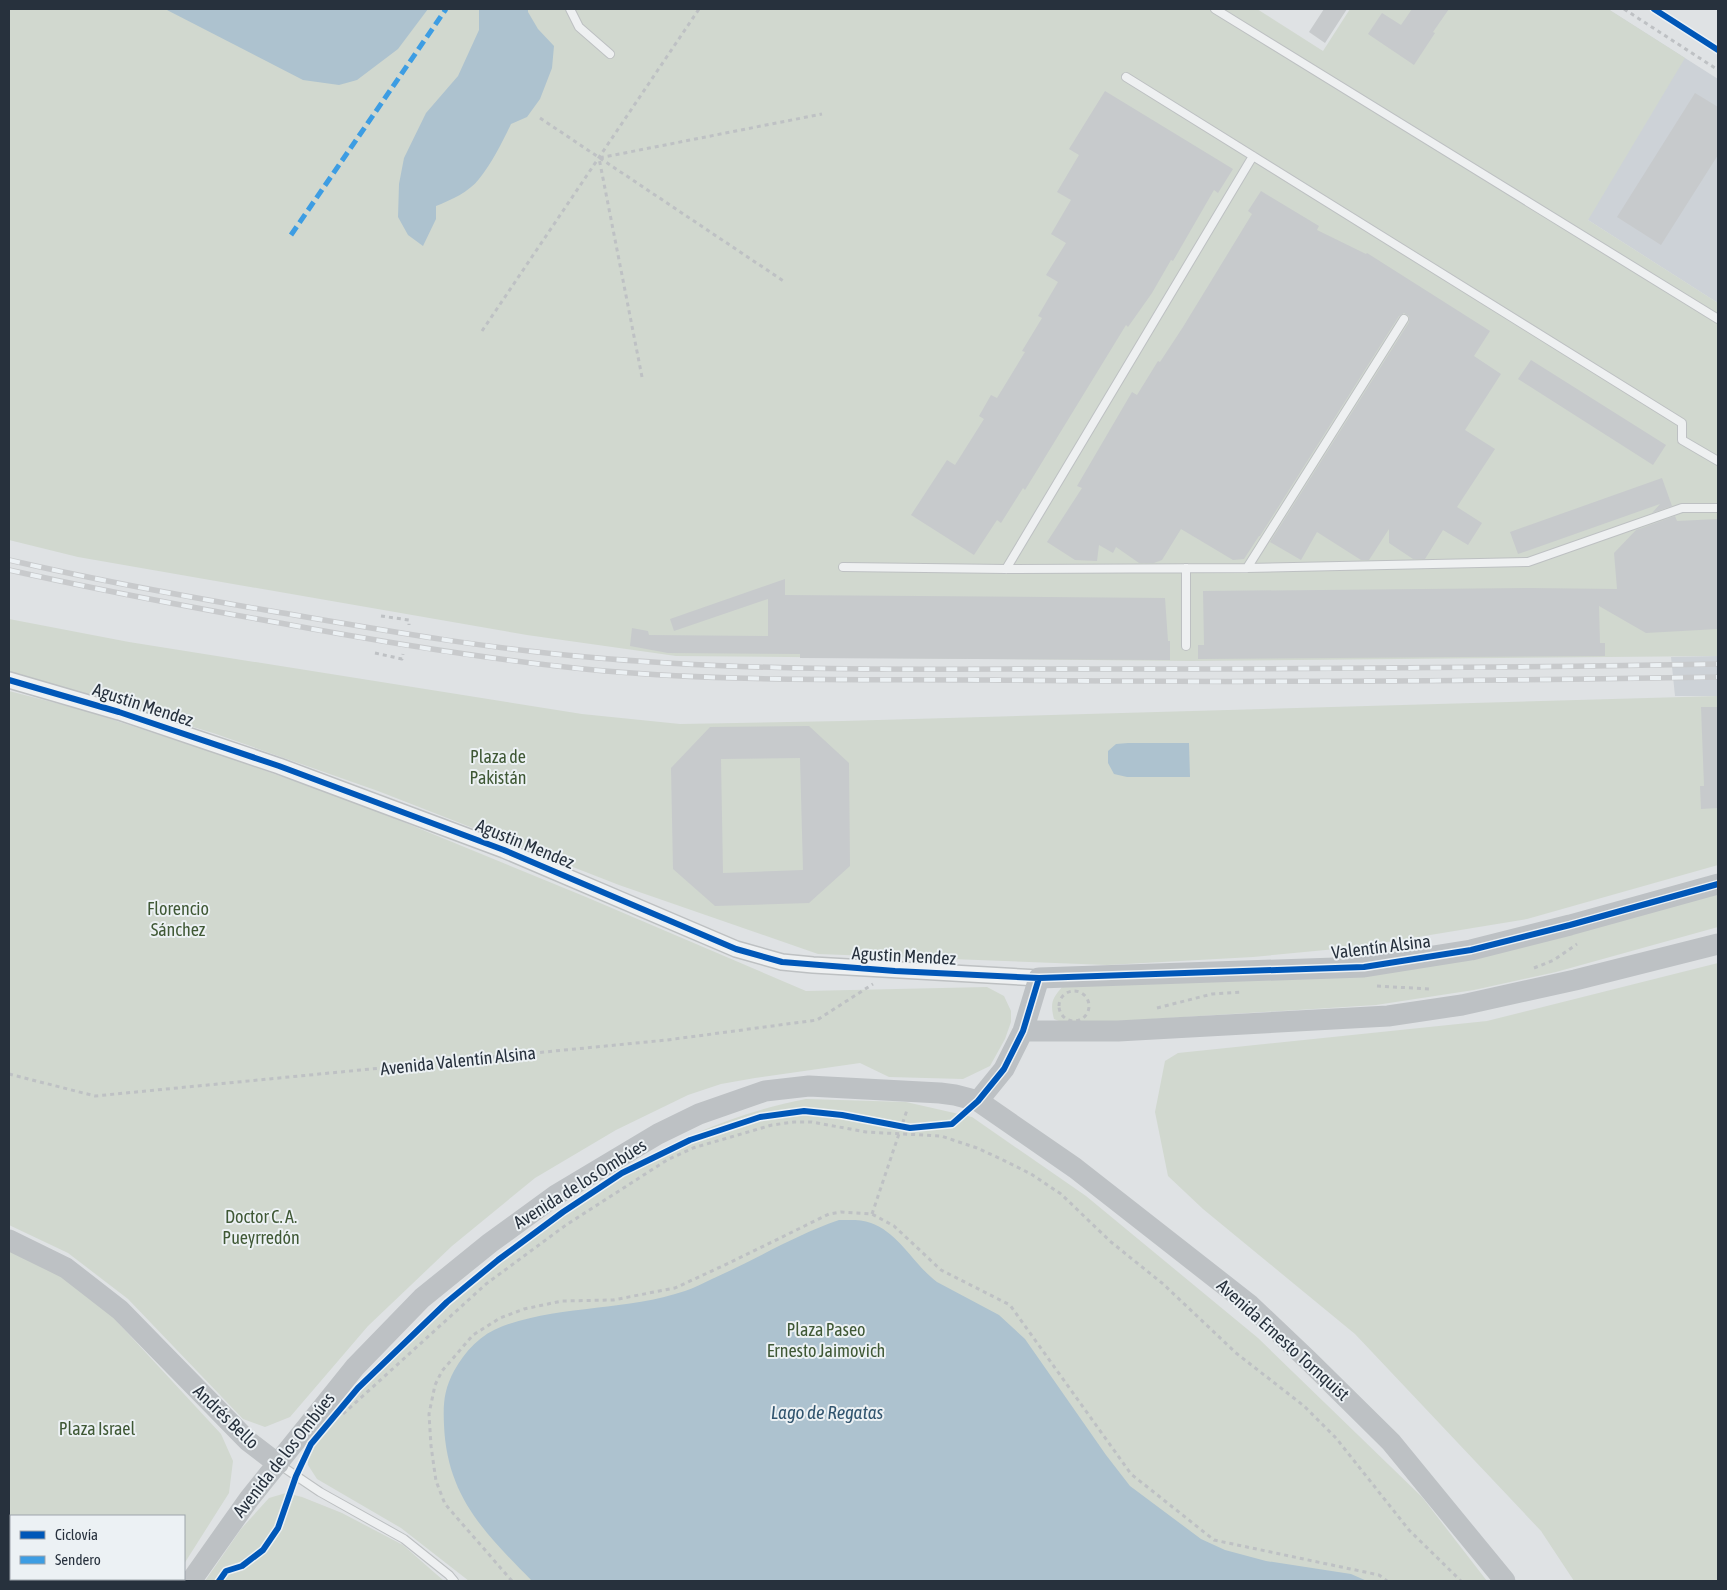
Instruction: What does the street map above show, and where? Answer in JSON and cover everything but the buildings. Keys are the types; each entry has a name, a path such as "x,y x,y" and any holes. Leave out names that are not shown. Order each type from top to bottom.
{"main road":[{"name":"Valentín Alsina","path":"1039,978 1364,967 1470,950 1570,925 1718,884"},
{"path":"1023,1032 1118,1031 1388,1016 1462,1005 1575,980 1718,944"},
{"path":"978,1101 1004,1068 1023,1032 1039,978"},
{"name":"Avenida de los Ombúes","path":"191,1581 228,1526 355,1367 422,1298 490,1243 556,1195 609,1162 658,1134 699,1114 765,1091 809,1086 955,1095 978,1101"},
{"name":"Avenida Ernesto Tornquist","path":"978,1101 1075,1168 1250,1305 1391,1442 1505,1581"},
{"name":"Andrés Bello","path":"9,1240 66,1268 120,1310 248,1441 278,1464"}],"street":[{"name":"Agustin Mendez","path":"9,680 119,712 279,766 504,850 736,949 782,962 895,971 1039,978"}],"lane":[{"path":"570,9 579,27 610,54"},
{"path":"1216,9 1718,319"},
{"path":"1126,77 1682,423 1682,440 1718,461"},
{"path":"1006,569 1254,156"},
{"path":"1247,568 1404,319"},
{"path":"843,567 1006,569 1247,568 1528,562 1682,508 1718,508"},
{"path":"1186,568 1186,646"},
{"name":"Andrés Bello","path":"278,1464 320,1492 404,1539 454,1581"}],"path":[{"path":"482,331 699,9"},
{"path":"1624,9 1718,70"},
{"path":"599,158 822,114"},
{"path":"540,118 785,282"},
{"path":"599,158 642,377"},
{"path":"381,616 409,620 409,625"},
{"path":"375,653 402,659 403,654"},
{"path":"1069,991 1084,994 1089,1002 1088,1012 1080,1019 1071,1020 1066,1018 1060,1011 1059,1001 1062,997 1069,991"},
{"path":"872,1214 900,1134 912,1092"},
{"path":"337,1416 486,1284 566,1225 667,1160 693,1148 772,1125 794,1122 812,1122 866,1132 940,1136 977,1148 1031,1174 1061,1194 1111,1242 1162,1283 1236,1353 1304,1406 1336,1438 1409,1530 1461,1581"},
{"path":"893,1125 918,1127"},
{"path":"512,1581 444,1504 436,1481 429,1414 435,1385 442,1371 472,1335 500,1318 524,1309 562,1301 612,1300 675,1288 829,1214 841,1212 872,1214 894,1226 941,1270 1010,1305 1130,1474 1214,1540 1379,1575 1387,1581"},
{"path":"337,1416 346,1402"}],"shaded area":[{"path":"1608,9 1718,79 1718,303 1588,220"},
{"path":"1718,656 1718,696 1675,696 1671,657"}],"green space":[{"path":"9,9 1257,9 1323,51 1350,9 1608,9 1685,58 1588,220 1718,303 1718,656 1190,661 676,656 527,635 78,557 9,540"},
{"name":"Plaza de Pakistán","path":"9,619 129,642 582,714 680,724 1718,696 1718,865 1527,919 1357,947 1253,957 1107,965 818,954 619,885 378,791 213,733 9,671"},
{"path":"9,691 83,710 224,756 362,805 586,897 806,991 987,987 1004,996 1011,1011 1011,1022 1005,1039 990,1066 963,1079 889,1077 860,1063 755,1078 721,1084 688,1095 616,1130 535,1178 452,1246 368,1326 290,1417 265,1427 243,1419 128,1299 68,1253 9,1225"},
{"path":"1718,892 1718,927 1556,972 1474,990 1376,1005 1072,1024 1054,1019 1053,1014 1053,1002 1062,987 1348,975"},
{"path":"1718,963 1718,1581 1574,1581 1541,1531 1355,1334 1203,1209 1168,1176 1155,1112 1165,1061 1178,1053 1487,1021"},
{"name":"Plaza Paseo Ernesto Jaimovich","path":"806,1099 906,1102 972,1117 1086,1196 1258,1338 1422,1497 1487,1581 469,1581 401,1528 317,1479 308,1465 307,1447 338,1404 388,1352 424,1319 460,1287 516,1243 592,1189 673,1143 716,1125 760,1110"},
{"name":"Plaza Israel","path":"9,1250 61,1276 111,1315 221,1434 233,1461 229,1493 185,1562 185,1515 10,1515 10,1558"},
{"path":"286,1493 302,1497 342,1513 403,1545 444,1581 205,1581 241,1529 269,1498"},
{"path":"34,1580 174,1580 173,1581"}],"water":[{"path":"165,9 428,9 398,49 357,80 339,85 303,80"},
{"path":"479,9 528,9 538,29 554,46 552,68 540,99 527,117 511,124 492,160 475,184 465,192 436,206 436,219 423,246 408,235 398,217 399,184 404,158 426,113 458,76 479,30"},
{"path":"1189,743 1190,777 1127,777 1114,774 1108,763 1108,751 1116,744"},
{"name":"Lago de Regatas","path":"839,1220 863,1221 881,1228 890,1234 937,1282 999,1315 1025,1339 1106,1455 1130,1486 1201,1539 1225,1550 1266,1561 1351,1574 1367,1581 532,1581 484,1530 461,1493 452,1473 444,1425 445,1397 454,1371 474,1344 495,1329 525,1319 548,1314 640,1302 685,1291 728,1272 791,1240"}],"railway":[{"path":"9,560 172,594 429,637 508,649 649,662 894,669 1239,669 1718,664"},
{"path":"9,570 178,604 402,644 523,662 653,675 799,679 1174,681 1718,677"}],"marked path":[{"path":"291,235 446,9"}],"cycle path":[{"path":"1654,9 1718,50"},
{"path":"9,680 119,712 279,766 504,850 736,949 782,962 895,971 1039,978 1364,967 1471,950 1718,884"},
{"path":"219,1581 226,1571 242,1566 263,1550 278,1528 296,1476 311,1444 358,1388 447,1302 498,1260 563,1212 622,1173 690,1140 760,1117 804,1111 842,1115 910,1128 952,1124 978,1101 1004,1069 1023,1031 1039,978"}],"park label":[{"name":"Florencio Sánchez","path":"178,920"},
{"name":"Doctor C. A. Pueyrredón","path":"261,1227"}]}
